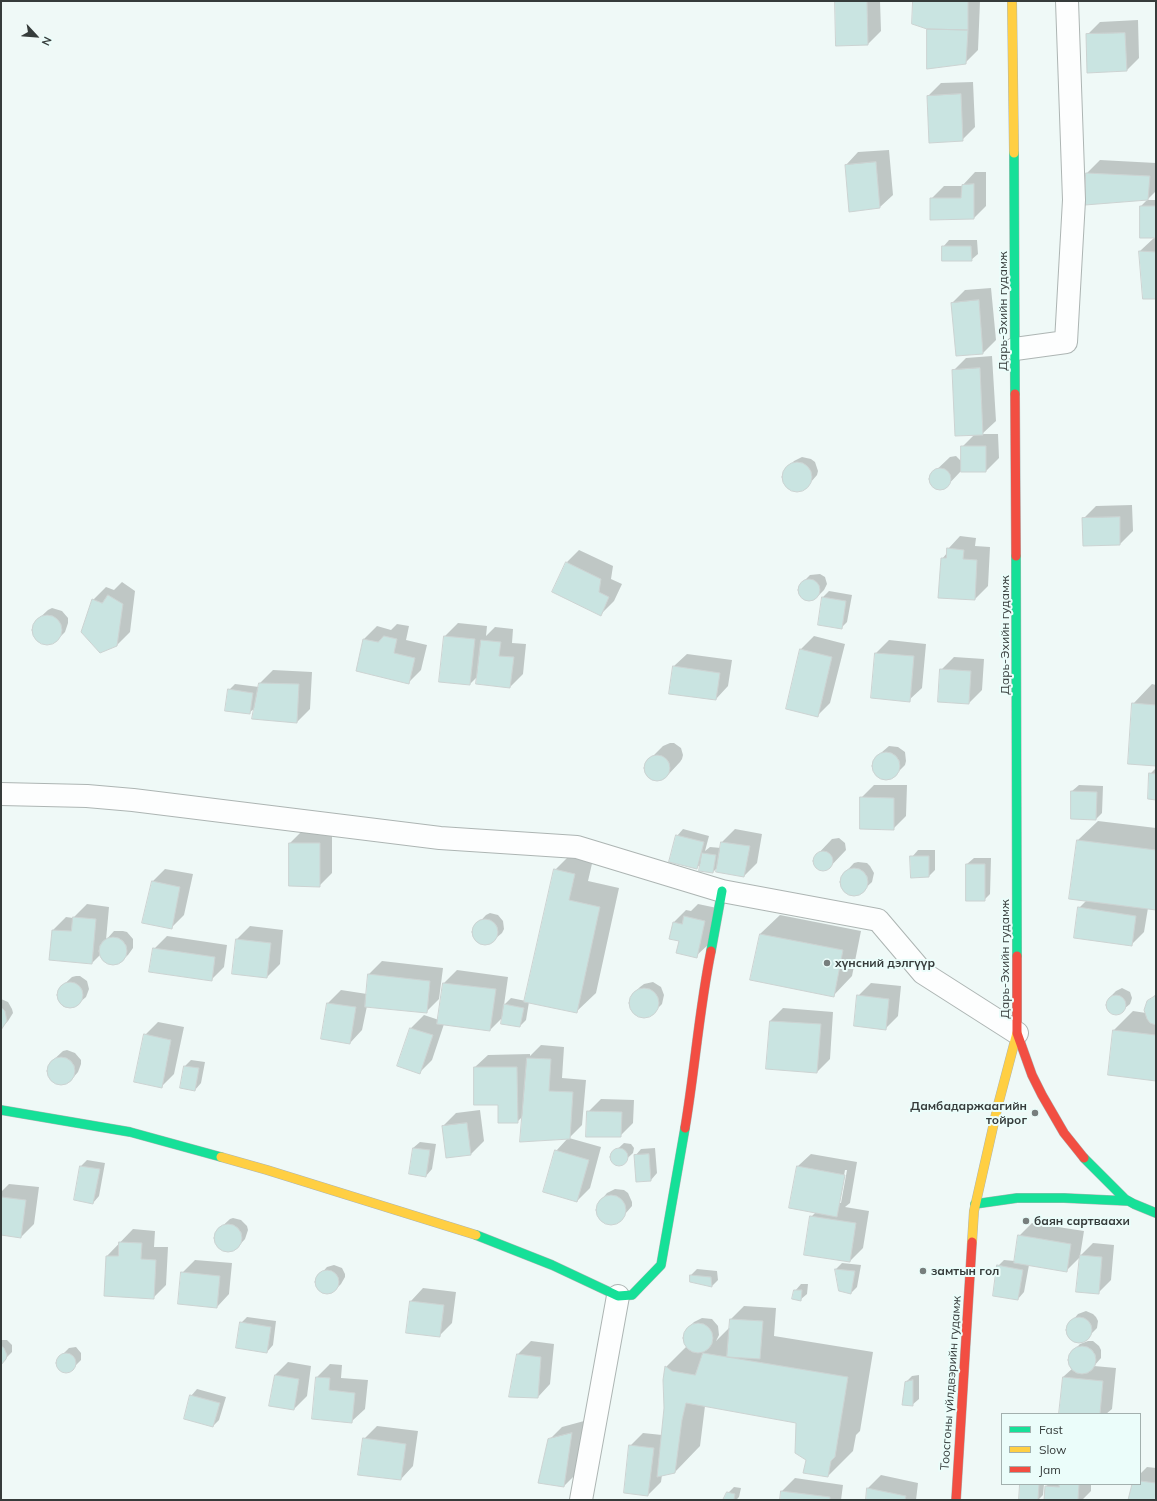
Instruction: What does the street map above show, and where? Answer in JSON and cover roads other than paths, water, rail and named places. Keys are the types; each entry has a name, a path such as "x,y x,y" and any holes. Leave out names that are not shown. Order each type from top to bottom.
{"main road":[{"name":"Дарь-Эхийн гудамж","path":"1012,1 1015,349 1017,1033 1026,1062 1041,1096 1062,1131 1096,1172 1128,1201 1156,1213"},
{"path":"1,1110 130,1132 267,1170 489,1239 552,1265 618,1296 632,1295 662,1265 694,1082 704,985 722,891"},
{"name":"Тоосгоны үйлдвэрийн гудамж","path":"956,1500 975,1204 998,1105 1017,1033"},
{"path":"975,1204 1017,1198 1064,1198 1128,1201"}],"street":[{"path":"1015,349 1066,342 1074,200 1067,1"},
{"path":"1,794 87,796 133,800 440,838 577,847 722,891 878,920 923,973 1017,1033"},
{"path":"581,1500 618,1296"}],"place":[{"name":"хүнсний дэлгүүр","path":"827,963"},
{"name":"Дамбадаржаагийн тойрог","path":"1035,1113"},
{"name":"баян сартваахи","path":"1026,1221"},
{"name":"замтын гол","path":"923,1271"}]}
